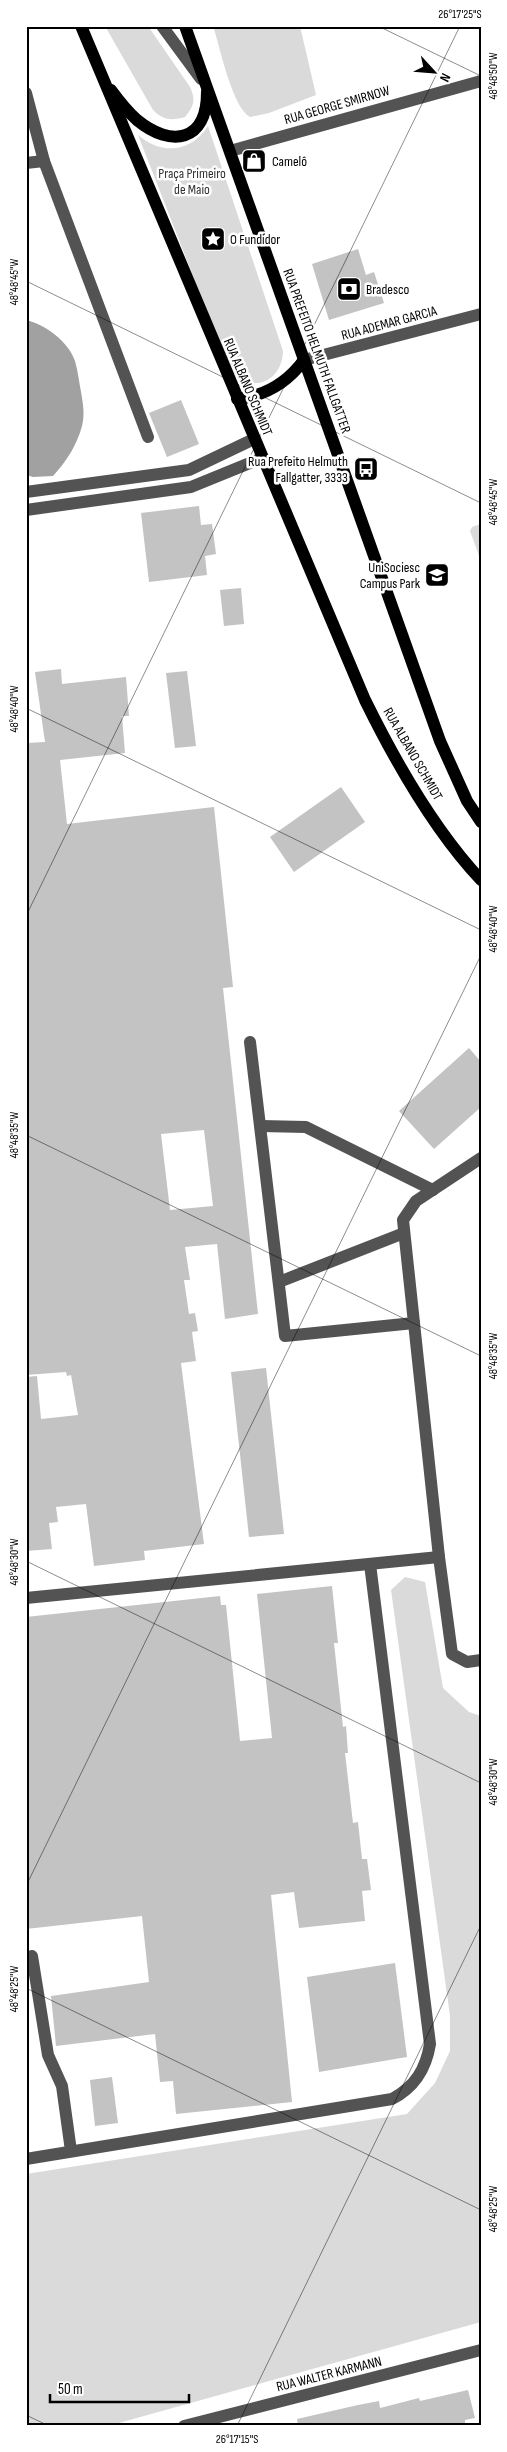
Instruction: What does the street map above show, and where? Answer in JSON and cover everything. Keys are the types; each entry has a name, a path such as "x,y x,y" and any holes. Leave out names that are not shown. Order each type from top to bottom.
{"main road":[{"name":"RUA ALBANO SCHMIDT","path":"81,26 348,662 376,723 416,791 481,880"},
{"name":"RUA PREFEITO HELMUTH FALLGATTER","path":"186,28 440,741 467,801 481,822"},
{"path":"99,72 109,88 132,116 148,128 170,137 180,138 190,134 202,122 207,103 207,87"},
{"path":"237,399 253,397 276,387 292,375 304,360"}],"street":[{"path":"88,26 99,72"},
{"path":"162,26 207,87"},
{"name":"RUA GEORGE SMIRNOW","path":"230,151 481,81"},
{"path":"26,93 29,121 148,437"},
{"path":"26,163 44,161"},
{"name":"RUA ADEMAR GARCIA","path":"304,360 481,314"},
{"path":"26,492 189,470 254,439"},
{"path":"26,510 190,487 262,458"},
{"path":"250,1042 285,1336 414,1323"},
{"path":"261,1126 306,1127 433,1190"},
{"path":"481,1158 416,1201 403,1220 439,1557 452,1654 467,1662 481,1660"},
{"path":"279,1282 404,1233"},
{"path":"26,1598 439,1557"},
{"path":"26,2159 392,2099 410,2088 424,2069 430,2044 370,1564"},
{"path":"32,1956 48,2055 62,2086 71,2151"},
{"name":"RUA WALTER KARMANN","path":"184,2426 481,2350"}],"green space":[{"path":"105,26 148,26 190,87 193,103 185,117 168,119 160,116 153,110"},
{"path":"213,26 300,26 316,95 269,113 250,117 238,102 232,89"},
{"name":"Praça Primeiro de Maio","path":"208,126 283,351 277,371 263,382 245,381 229,368 138,135 156,146 175,148 193,142"},
{"path":"481,524 481,561 470,531 472,527"},
{"path":"405,1577 425,1582 443,1688 469,1712 481,1716 481,2322 108,2426 26,2426 26,2174 407,2114 435,2083 450,2051 450,2016 391,1590"}],"shaded area":[{"path":"26,320 41,325 62,341 72,354 78,376 83,409 82,426 70,453 53,476 33,477 26,475"}],"building":[{"name":"Bradesco","path":"358,249 366,275 374,272 384,303 329,320 312,264"},
{"path":"181,400 199,444 167,457 149,413"},
{"path":"199,506 201,525 212,524 216,554 205,556 207,575 149,582 141,513"},
{"path":"241,588 244,624 224,626 220,590"},
{"path":"61,669 62,684 126,677 129,716 122,716 125,753 60,760 67,824 214,807 233,987 223,988 258,1314 225,1319 217,1244 185,1247 190,1280 184,1280 189,1314 195,1313 198,1331 192,1332 196,1361 181,1363 204,1544 144,1551 145,1560 94,1566 86,1504 56,1507 58,1522 49,1523 52,1549 26,1551 26,1377 37,1376 41,1419 78,1415 71,1375 67,1376 66,1372 26,1375 26,743 45,742 35,672","holes":["204,1130 213,1206 170,1210 161,1134"]},
{"path":"187,671 196,746 175,748 166,673"},
{"path":"341,787 365,822 294,872 270,837"},
{"path":"469,1048 481,1062 481,1107 434,1149 399,1111"},
{"path":"266,1368 284,1534 249,1537 231,1372"},
{"path":"332,1586 338,1643 334,1643 343,1727 346,1726 348,1753 345,1753 353,1823 358,1822 362,1859 367,1859 371,1890 362,1891 365,1921 299,1928 294,1892 271,1895 292,2102 176,2114 173,2081 160,2082 155,2034 56,2046 51,1996 149,1982 142,1916 26,1929 26,1617 220,1596 221,1605 226,1605 240,1741 272,1738 257,1594"},
{"path":"395,1963 407,2057 319,2072 307,1977"},
{"path":"112,2077 118,2123 95,2126 90,2080"},
{"path":"468,2390 475,2418 465,2420 465,2426 298,2426 297,2419 358,2405 379,2401 380,2408 419,2398 420,2401"}],"place":[{"name":"Camelô","path":"254,161"},
{"name":"O Fundidor","path":"213,239"},
{"name":"Bradesco","path":"349,289"},
{"name":"Rua Prefeito Helmuth Fallgatter, 3333","path":"366,469"},
{"name":"UniSociesc Campus Park","path":"437,575"}]}
